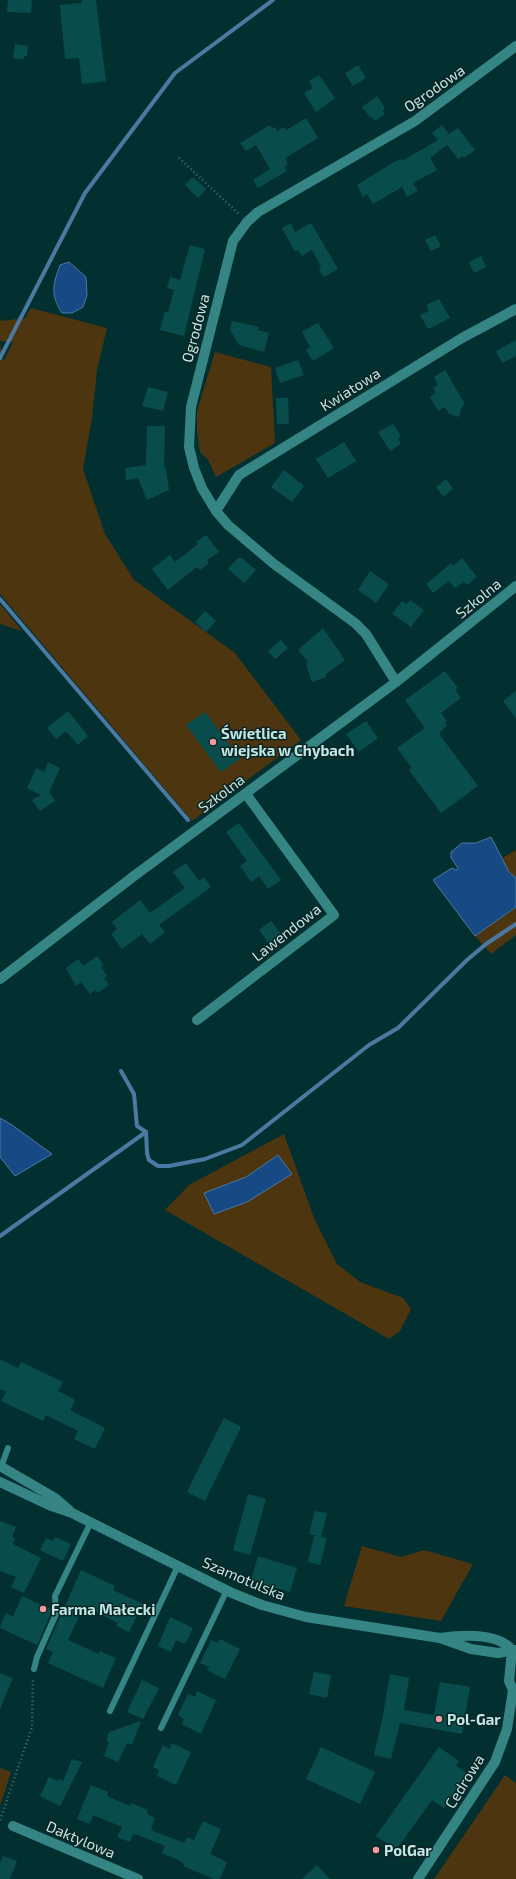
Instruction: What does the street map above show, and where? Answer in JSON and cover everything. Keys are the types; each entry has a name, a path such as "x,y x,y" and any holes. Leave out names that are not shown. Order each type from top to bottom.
{"street":[{"name":"Ogrodowa","path":"396,682 366,634 355,623 244,540 216,511 202,488 194,468 189,447 189,421 202,356 233,241 246,222 273,202 415,121 516,46"},
{"name":"Kwiatowa","path":"216,511 240,475 462,338 516,309"},
{"name":"Szkolna","path":"0,979 396,682 516,586"},
{"name":"Lawendowa","path":"197,1020 334,915 246,794"},
{"name":"Szamotulska","path":"0,1467 55,1498 72,1513"},
{"name":"Szamotulska","path":"0,1482 49,1506 72,1513 227,1590 262,1605 303,1617 440,1638 470,1649 498,1653 514,1650"},
{"name":"Cedrowa","path":"418,1879 492,1768 507,1729 515,1688 509,1681 514,1650"},
{"name":"Daktylowa","path":"13,1826 138,1879"}],"lane":[{"path":"0,1467 8,1448"},
{"path":"34,1670 37,1657 56,1614 55,1596 90,1522"},
{"path":"110,1711 178,1566"},
{"path":"161,1728 227,1590"}],"path":[{"path":"179,158 246,222"},
{"path":"0,1820 32,1727 34,1670"}],"shaded area":[{"path":"31,308 107,328 97,370 92,418 83,469 105,534 134,580 235,653 301,740 192,821 0,594 0,343 3,362 13,342 0,341 0,318 1,321 25,318"},
{"path":"215,352 271,367 275,443 216,477 208,460 200,452 197,431 197,411"},
{"path":"0,604 22,631 0,624"},
{"path":"516,850 516,878 509,872 502,858"},
{"path":"516,908 516,935 491,954 475,936"},
{"path":"284,1134 314,1218 337,1264 360,1282 403,1298 411,1309 400,1331 389,1339 165,1210 189,1185"},
{"path":"362,1546 401,1557 424,1550 473,1564 441,1621 344,1606"},
{"path":"0,1768 11,1772 0,1806"},
{"path":"505,1775 516,1783 516,1879 434,1879"}],"water":[{"path":"69,262 86,277 87,295 83,307 72,313 62,313 58,307 54,295 54,284 60,265"},
{"path":"491,837 509,872 516,878 516,907 475,936 433,880 452,868 456,870 458,868 451,858 451,852 462,843 476,843"},
{"path":"0,1118 52,1154 15,1176 0,1157"},
{"path":"278,1155 292,1174 247,1202 214,1214 204,1193 246,1177"}],"building":[{"path":"8,0 32,0 31,13 7,12"},
{"path":"82,0 96,0 106,81 82,84 79,58 65,59 60,5 82,3"},
{"path":"15,44 28,46 27,56 24,56 24,59 13,58"},
{"path":"358,65 366,78 353,86 345,73"},
{"path":"319,75 335,98 316,112 304,93 313,88 309,81"},
{"path":"377,96 385,108 383,110 385,114 375,121 362,107"},
{"path":"306,118 318,138 285,158 288,164 284,167 287,171 258,188 253,180 270,169 256,145 246,151 240,143 270,125 272,128 275,127 277,131 284,127 286,130"},
{"path":"442,125 449,134 458,128 475,150 464,158 463,156 458,159 447,145 430,158 437,170 413,183 418,191 407,197 402,187 373,204 367,194 363,197 357,185 389,165 400,159 402,161 438,140 432,133"},
{"path":"193,177 206,189 198,198 185,185"},
{"path":"291,223 295,232 311,223 338,269 324,277 319,270 321,266 312,250 302,256 298,250 295,252 282,228"},
{"path":"435,235 441,246 431,251 425,240"},
{"path":"190,245 205,249 184,336 160,330 165,311 168,312 174,290 167,288 170,277 180,280"},
{"path":"481,256 486,267 474,273 469,262"},
{"path":"439,299 450,318 428,329 420,315 429,311 426,305"},
{"path":"232,321 259,327 258,330 269,333 264,352 239,345 230,330"},
{"path":"318,323 334,348 313,361 306,350 310,347 302,332"},
{"path":"516,340 516,356 502,363 496,351"},
{"path":"298,360 304,375 280,383 275,368"},
{"path":"445,370 465,404 462,406 459,417 449,414 445,407 438,411 430,397 436,393 433,388 438,385 434,377"},
{"path":"148,387 168,392 163,411 142,406"},
{"path":"276,398 288,398 289,424 277,424"},
{"path":"393,424 401,436 398,438 401,444 390,451 378,432"},
{"path":"147,426 165,426 164,468 166,468 169,490 147,500 138,478 126,480 125,468 146,465"},
{"path":"344,442 356,461 328,478 316,459"},
{"path":"284,470 304,486 292,502 271,487"},
{"path":"446,479 453,489 443,497 436,487"},
{"path":"206,535 219,552 207,560 209,563 200,570 197,567 168,590 152,569 170,555 175,562 198,544 196,542"},
{"path":"238,558 242,558 256,570 244,583 228,569"},
{"path":"462,558 477,577 467,585 464,582 455,588 449,581 433,593 426,584 451,563 453,566"},
{"path":"370,571 389,584 376,603 358,590"},
{"path":"410,600 424,610 411,627 392,614 402,601 407,604"},
{"path":"205,611 216,621 206,632 195,622"},
{"path":"323,628 345,660 326,674 326,677 312,682 306,664 308,662 298,650"},
{"path":"281,640 288,648 275,659 268,651"},
{"path":"445,671 458,688 455,690 461,698 441,713 447,721 445,723 447,725 439,734 478,786 441,813 409,770 412,768 397,748 425,728 405,700"},
{"path":"516,691 516,718 503,701"},
{"path":"68,711 88,736 78,745 66,731 56,739 47,728"},
{"name":"Świetlica wiejska w Chybach","path":"205,712 240,759 221,772 186,725"},
{"path":"366,721 378,738 359,752 346,734"},
{"path":"48,762 60,768 49,792 55,801 40,811 32,800 41,795 27,788 36,768 44,772"},
{"path":"239,823 281,880 268,889 259,876 251,882 240,866 247,861 226,832"},
{"path":"186,863 199,881 204,877 211,887 159,925 165,932 150,944 142,934 122,949 111,934 117,929 112,922 140,900 150,913 185,888 173,872"},
{"path":"271,921 281,934 269,944 259,930"},
{"path":"97,956 104,965 101,967 107,976 104,978 109,985 98,993 96,990 90,994 81,982 76,986 66,968 78,959 83,966"},
{"path":"0,1359 18,1368 21,1362 63,1382 58,1391 75,1400 70,1410 105,1428 95,1449 74,1439 78,1431 46,1415 43,1421 1,1401 6,1392 0,1389"},
{"path":"224,1418 241,1427 205,1501 187,1492"},
{"path":"248,1494 266,1499 250,1555 233,1550"},
{"path":"315,1511 327,1513 321,1537 327,1538 320,1565 308,1562 314,1536 318,1536 309,1534"},
{"path":"0,1521 16,1527 12,1537 15,1538 13,1544 41,1558 24,1593 11,1587 16,1577 0,1571"},
{"path":"55,1537 71,1544 63,1561 40,1550 46,1538 53,1541"},
{"path":"258,1556 297,1568 290,1592 251,1581"},
{"path":"81,1570 115,1586 113,1590 143,1604 129,1632 116,1626 118,1623 84,1606 68,1640 99,1654 100,1651 116,1658 103,1688 48,1663 53,1652 46,1649"},
{"path":"22,1596 51,1609 51,1613 37,1645 0,1628 6,1613 13,1617"},
{"path":"170,1617 193,1628 185,1644 176,1640 171,1652 158,1646"},
{"path":"220,1639 240,1649 225,1679 207,1670 209,1667 200,1663 211,1640 218,1643"},
{"path":"314,1672 331,1675 327,1698 309,1694"},
{"path":"0,1673 13,1678 0,1709"},
{"path":"390,1674 409,1678 404,1710 434,1715 440,1682 470,1687 462,1734 400,1723 391,1759 374,1755"},
{"path":"142,1680 159,1688 143,1719 127,1712"},
{"path":"197,1691 216,1700 201,1734 182,1724 184,1719 178,1715 188,1694 195,1697"},
{"path":"141,1721 132,1745 127,1743 118,1762 104,1756 109,1742 106,1741 109,1732"},
{"path":"172,1743 191,1752 176,1785 157,1776 159,1770 153,1767 163,1745 170,1749"},
{"path":"321,1747 375,1772 360,1804 306,1779"},
{"path":"439,1747 459,1761 456,1766 468,1774 444,1808 432,1800 396,1850 376,1836"},
{"path":"72,1759 82,1762 60,1806 40,1796 49,1777 58,1781 59,1779 63,1781"},
{"path":"91,1785 108,1792 107,1796 130,1806 131,1803 148,1810 147,1814 155,1818 151,1830 184,1843 187,1837 194,1840 203,1821 221,1829 210,1854 227,1862 220,1879 214,1879 183,1866 184,1864 178,1860 162,1853 165,1846 133,1834 130,1842 117,1837 122,1827 93,1815 90,1824 77,1819"},
{"path":"3,1856 17,1861 10,1879 0,1879 0,1863"},
{"path":"317,1865 330,1879 302,1879"}],"waterway":[{"path":"0,358 85,193 175,73 273,0"},
{"path":"0,599 188,820"},
{"path":"121,1071 134,1094 137,1126 146,1132 147,1153 149,1160 158,1166 169,1166 205,1159 242,1145 369,1045 398,1028 467,960 486,944 516,924"},
{"path":"0,1236 146,1132"}],"place":[{"name":"Świetlica wiejska w Chybach","path":"213,742"},
{"name":"Farma Małecki","path":"43,1609"},
{"name":"Pol-Gar","path":"439,1719"},
{"name":"PolGar","path":"376,1850"}]}
